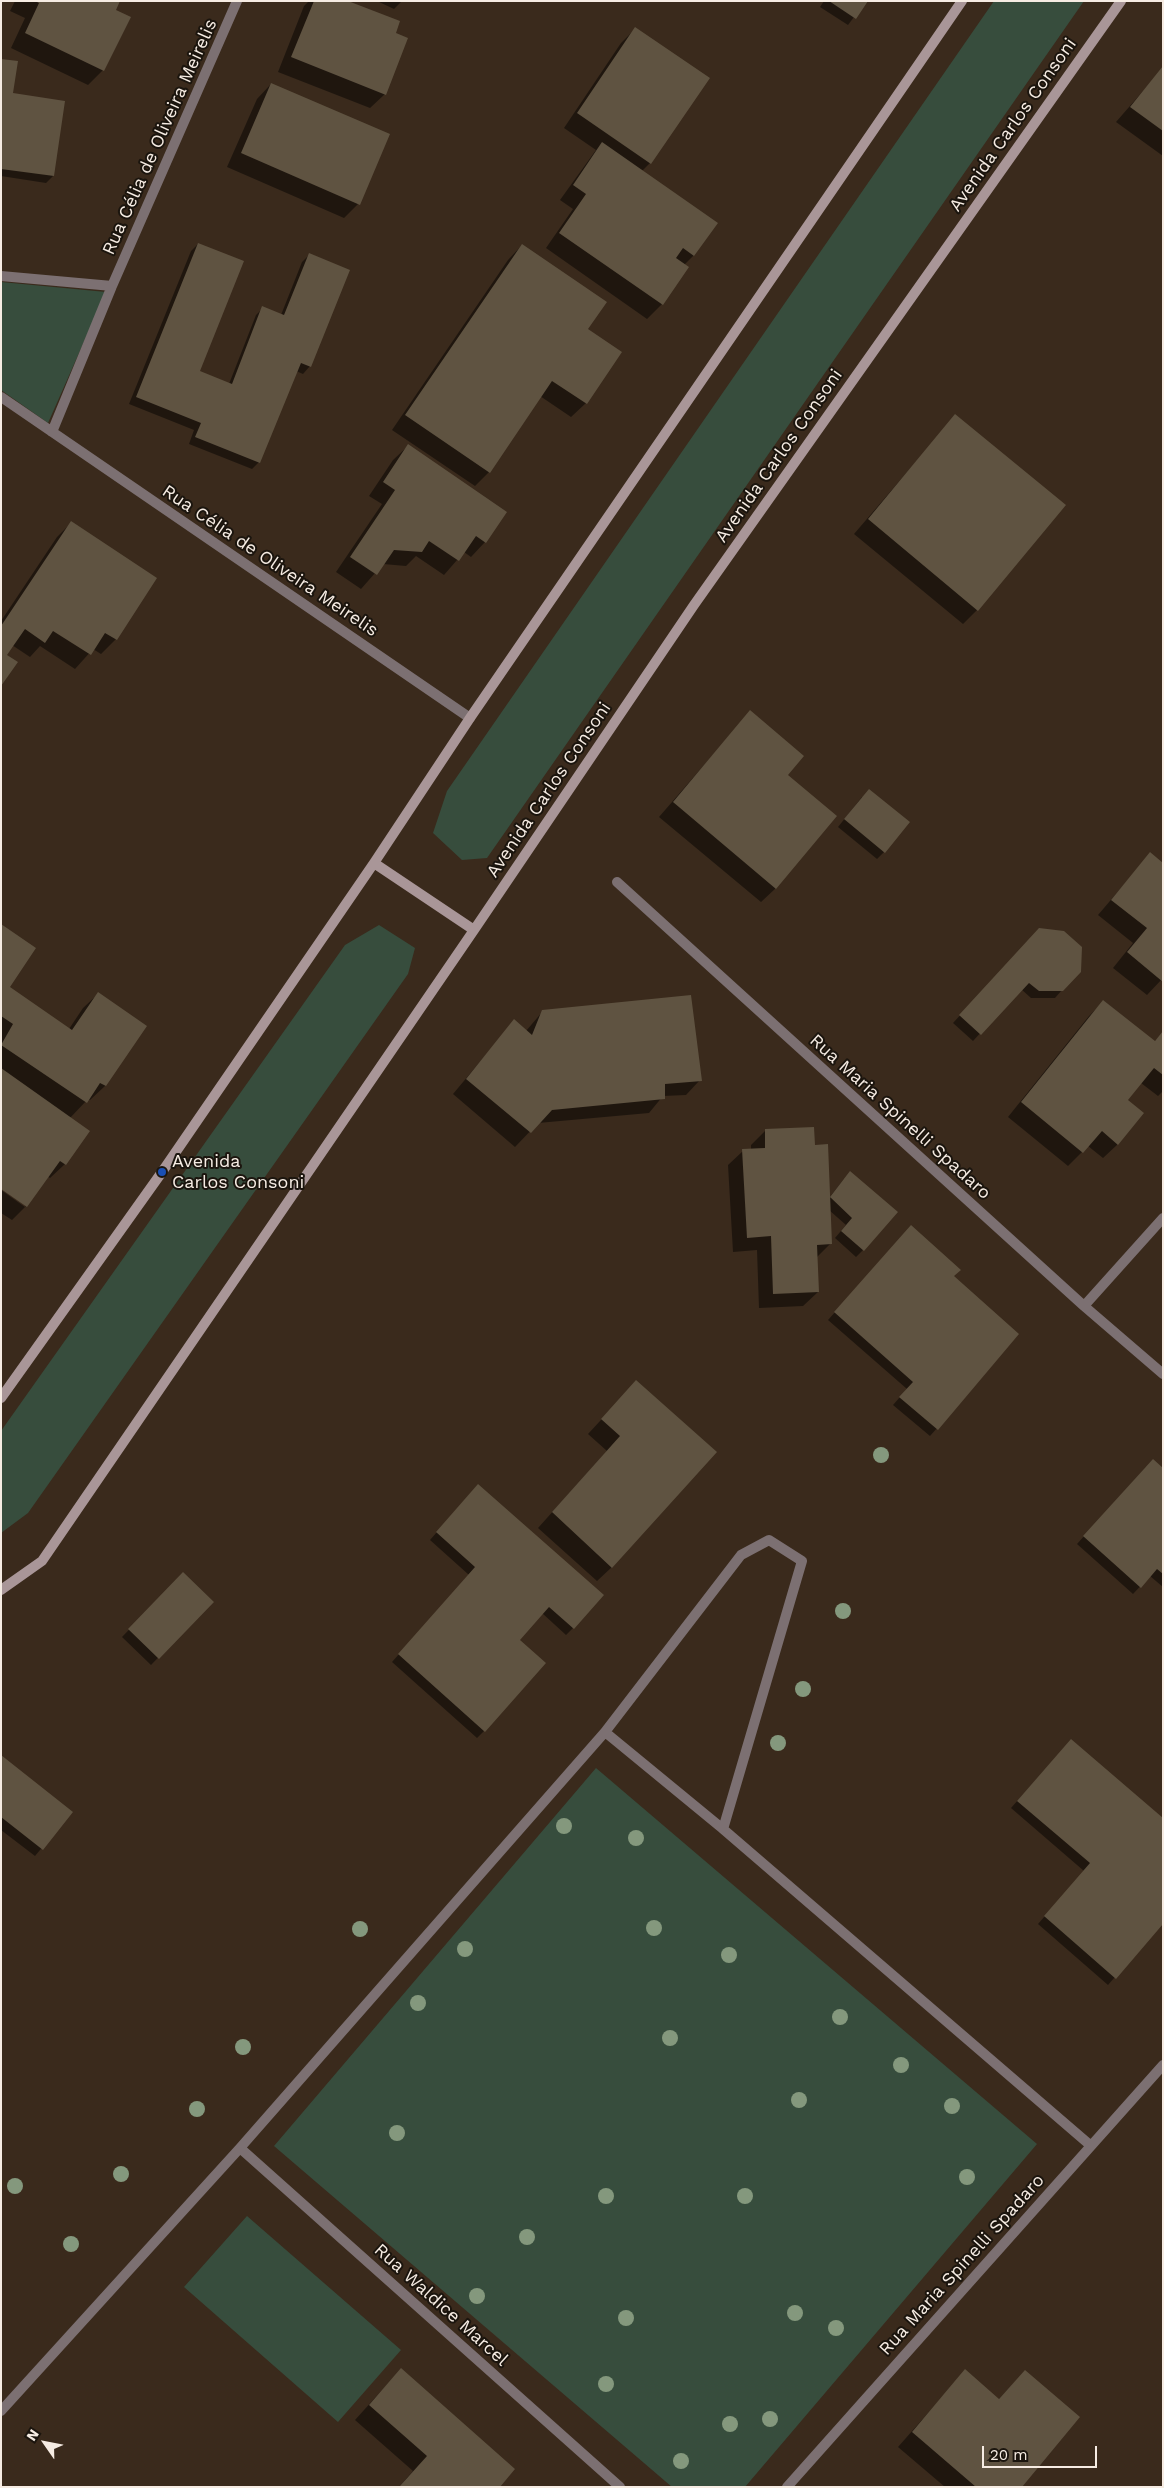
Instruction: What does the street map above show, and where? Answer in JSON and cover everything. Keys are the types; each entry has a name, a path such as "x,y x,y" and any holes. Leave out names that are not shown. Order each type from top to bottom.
{"main road":[{"path":"1,1398 162,1172 374,863 470,718 962,1"},
{"name":"Avenida Carlos Consoni","path":"1,1590 42,1561 694,605 1120,1"},
{"path":"374,863 474,930"}],"street":[{"name":"Rua Célia de Oliveira Meirelis","path":"52,432 112,286 237,1"},
{"path":"1,276 112,286"},
{"name":"Rua Célia de Oliveira Meirelis","path":"1,397 470,718"},
{"name":"Rua Maria Spinelli Spadaro","path":"617,882 1084,1306 1163,1374"},
{"path":"1084,1306 1163,1218"},
{"path":"1,2412 240,2148 605,1732 740,1555 769,1540 802,1561 723,1829"},
{"path":"605,1732 723,1829 1090,2145"},
{"name":"Rua Maria Spinelli Spadaro","path":"787,2487 1163,2065"},
{"name":"Rua Waldice Marcel","path":"240,2148 620,2487"}],"green space":[{"path":"994,1 1084,1 487,858 462,860 433,833 447,791"},
{"path":"1,282 106,292 48,423 1,390"},
{"path":"379,925 415,948 408,974 28,1513 1,1533 1,1431 345,945"},
{"path":"596,1768 1037,2144 745,2487 672,2487 274,2146"},
{"path":"247,2216 401,2350 338,2422 184,2287"}],"building":[{"path":"35,1 120,1 116,10 131,17 104,71 25,33 39,3"},
{"path":"314,1 348,1 400,21 396,33 408,38 386,95 291,57"},
{"path":"829,1 868,1 856,19"},
{"path":"635,27 710,78 651,164 577,113"},
{"path":"1,59 18,61 13,93 65,101 54,176 1,169"},
{"path":"1163,66 1163,131 1130,107"},
{"path":"271,83 390,134 360,205 241,153"},
{"path":"602,142 718,223 694,256 683,248 676,258 689,267 663,305 559,233 586,194 573,185"},
{"path":"198,243 244,261 200,371 232,384 262,306 284,315 309,253 350,270 311,367 301,363 260,463 195,437 201,423 136,397"},
{"path":"522,244 607,302 588,329 622,352 587,404 552,381 490,473 405,415"},
{"path":"955,414 1066,505 978,611 868,519"},
{"path":"408,444 507,512 486,543 476,536 459,561 429,541 422,552 394,550 377,575 350,557 395,490 383,482"},
{"path":"71,521 157,578 117,640 105,633 91,655 53,631 45,643 25,629 7,655 18,662 1,686 1,626"},
{"path":"750,710 804,756 788,775 837,816 776,889 673,802"},
{"path":"869,789 910,822 885,853 844,819"},
{"path":"1150,852 1163,863 1163,982 1127,952 1147,928 1111,900"},
{"path":"1,924 36,948 10,987 72,1030 98,992 147,1026 106,1086 100,1083 87,1103 1,1045 13,1024 1,1016"},
{"path":"1039,928 1064,931 1082,947 1081,972 1063,991 1039,991 1029,983 981,1035 959,1015"},
{"path":"691,995 702,1081 665,1084 665,1099 552,1110 531,1133 466,1079 514,1019 532,1035 542,1010"},
{"path":"1103,1000 1155,1041 1163,1031 1163,1075 1154,1068 1128,1100 1144,1113 1118,1145 1102,1131 1083,1153 1021,1102"},
{"path":"1,1068 90,1131 66,1165 60,1161 27,1207 1,1189"},
{"path":"814,1127 815,1145 828,1144 832,1244 817,1245 819,1292 773,1294 771,1236 747,1238 742,1149 765,1148 765,1129"},
{"path":"850,1171 898,1212 864,1251 841,1231 852,1218 830,1197"},
{"path":"911,1225 961,1270 954,1276 1019,1334 938,1430 899,1397 913,1382 834,1312"},
{"path":"636,1380 717,1452 612,1568 552,1512 620,1436 601,1419"},
{"path":"1153,1459 1163,1468 1163,1574 1157,1569 1141,1588 1083,1536"},
{"path":"478,1484 604,1595 574,1629 549,1607 520,1640 546,1663 485,1732 398,1654 475,1567 436,1532"},
{"path":"183,1572 214,1602 159,1659 128,1629"},
{"path":"1071,1739 1163,1818 1163,1924 1116,1979 1044,1916 1090,1863 1017,1801"},
{"path":"1,1755 73,1812 43,1850 1,1817"},
{"path":"401,2368 515,2469 500,2487 399,2487 427,2456 369,2405"},
{"path":"965,2369 999,2399 1025,2370 1080,2417 1022,2487 976,2487 912,2432"}],"place":[{"name":"Avenida Carlos Consoni","path":"162,1172"}]}
